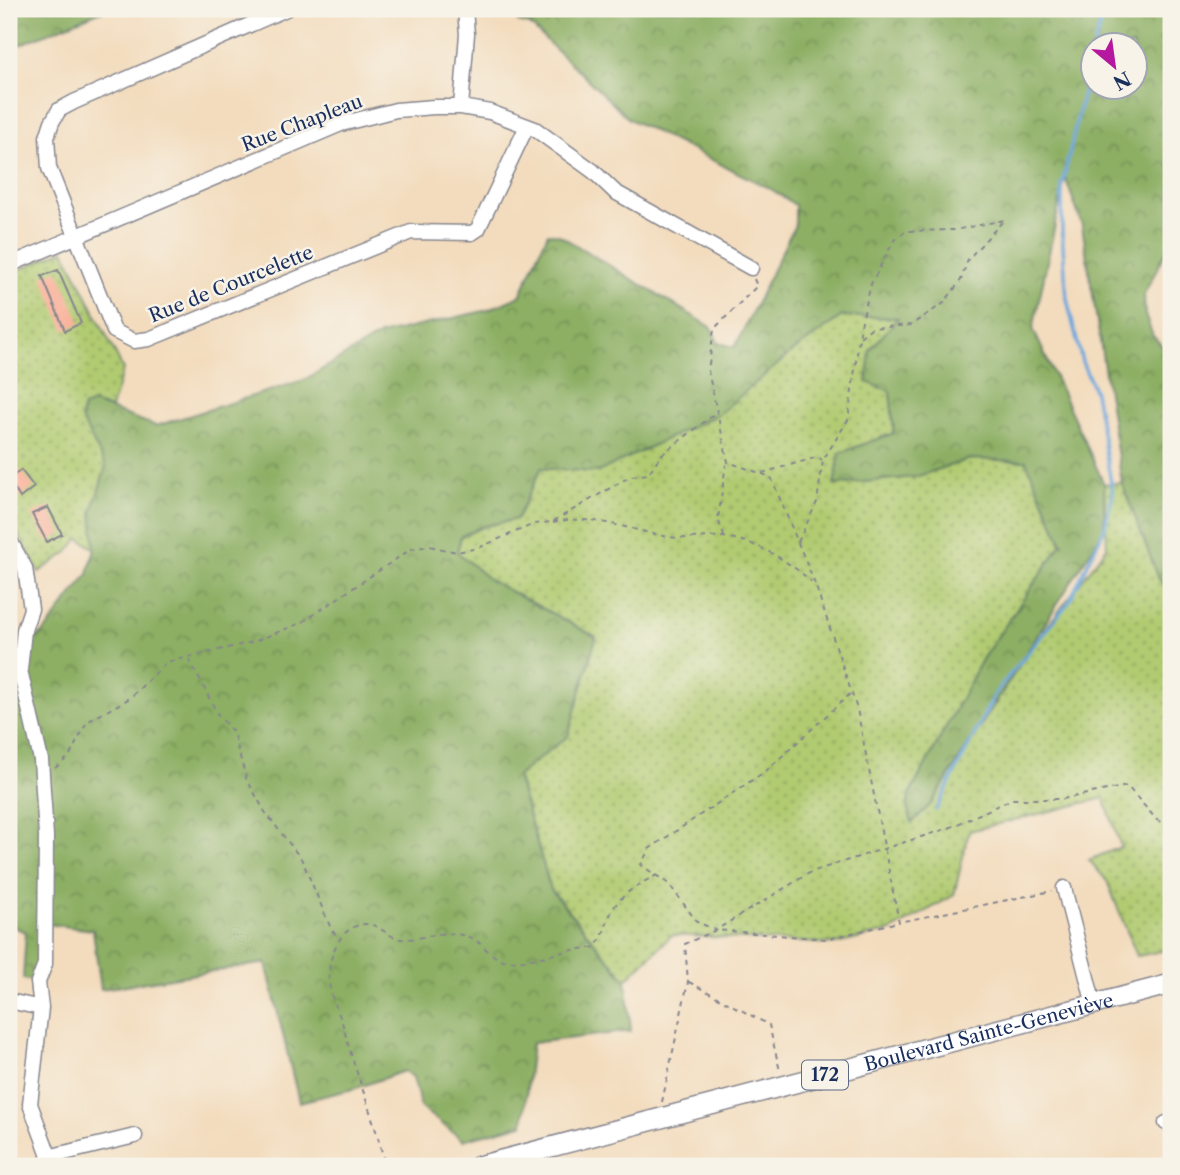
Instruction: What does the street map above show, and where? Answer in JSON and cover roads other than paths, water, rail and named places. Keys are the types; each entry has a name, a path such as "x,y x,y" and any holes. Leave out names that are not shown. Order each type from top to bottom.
{"main road":[{"name":"Boulevard Sainte-Geneviève","path":"479,1166 1171,984"}],"street":[{"name":"Rue de Courcelette","path":"286,9 59,110 47,137 46,149 53,183 114,331 134,341 149,339 411,232 472,233 478,229 527,126"},
{"path":"461,107 467,34 465,9"},
{"name":"Rue Chapleau","path":"9,265 341,124 396,110 461,107 490,112 527,126 582,163 615,192 751,268"},
{"path":"9,539 25,568 31,609 24,630 20,670 42,776 46,849 45,964 38,982 41,1008 30,1104 50,1162 135,1136"},
{"path":"1064,888 1094,1005"},
{"path":"9,1001 41,1008"}],"waterway":[{"path":"1098,32 1104,9"},
{"path":"936,810 996,692 1069,602 1104,530 1113,494 1095,392 1082,362 1067,299 1062,186 1081,102"}]}
